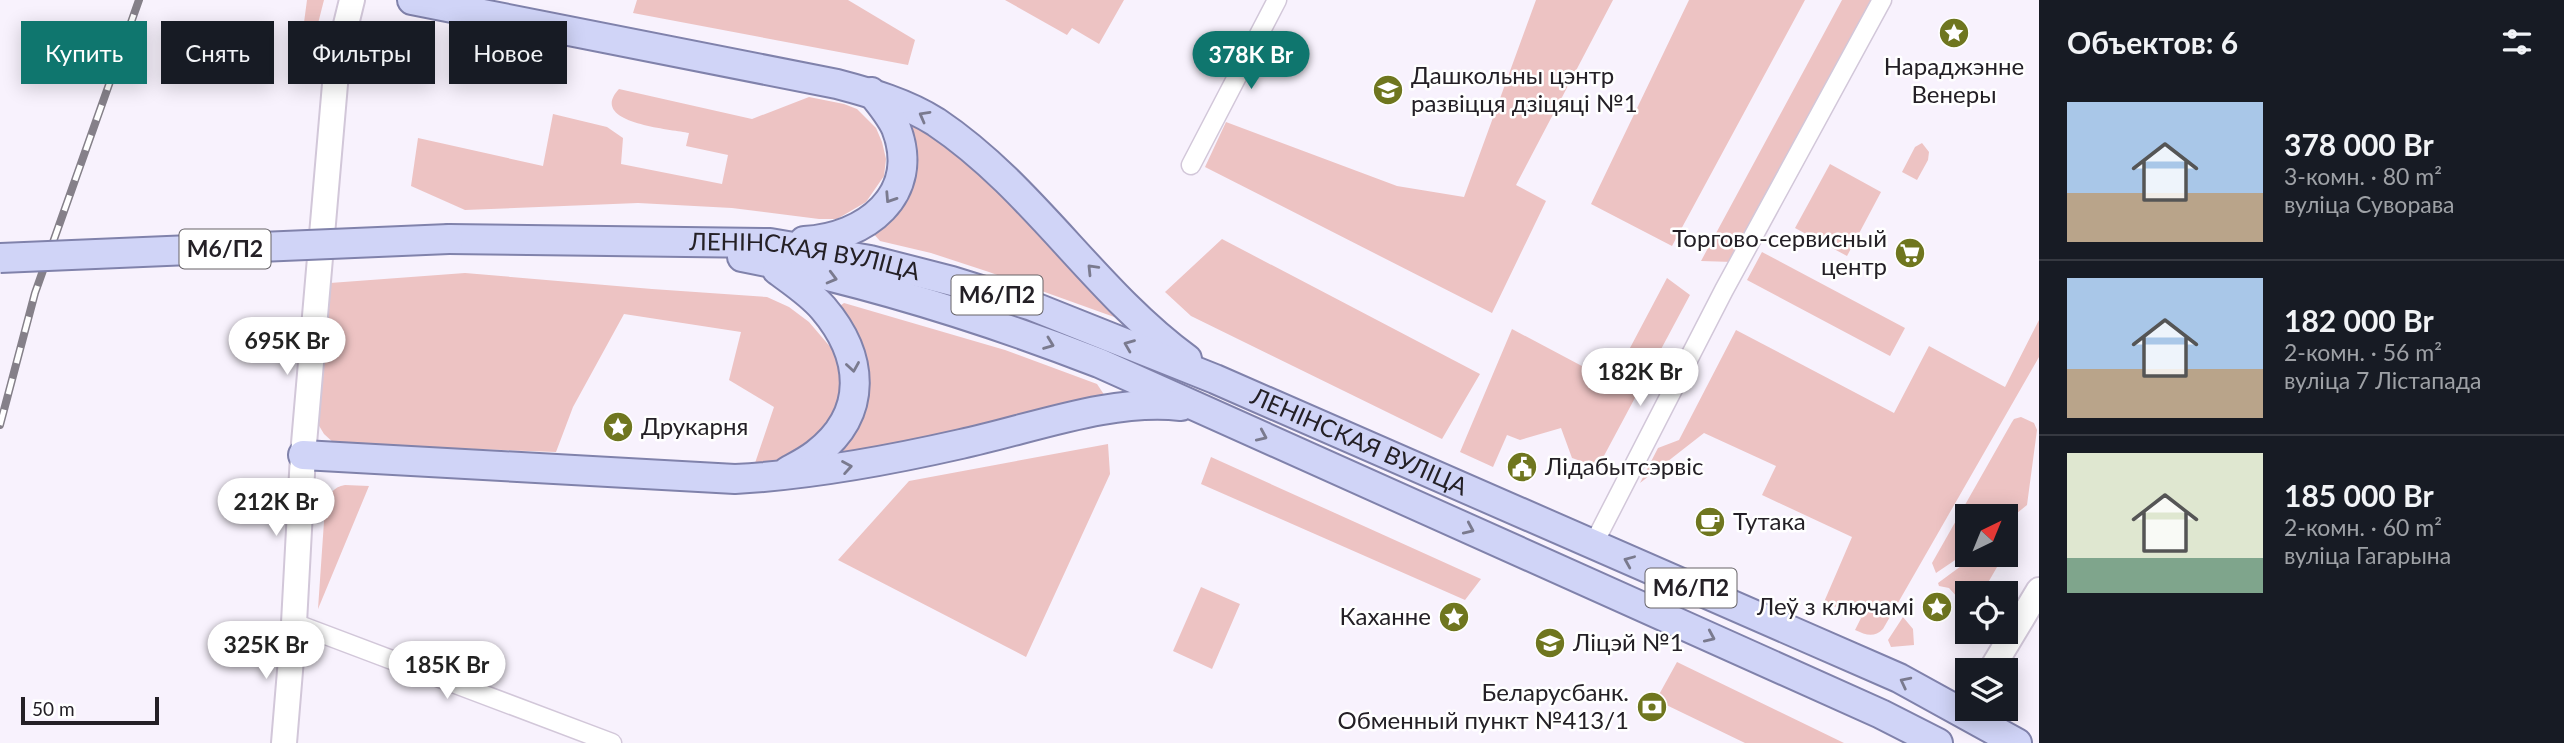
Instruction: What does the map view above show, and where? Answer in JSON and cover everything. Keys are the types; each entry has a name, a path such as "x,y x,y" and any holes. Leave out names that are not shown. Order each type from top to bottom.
{"main road":[{"path":"284,743 303,455 337,61 352,0"},
{"path":"412,0 871,92 911,108 935,122 999,173 1134,313 1166,343 1215,379"},
{"path":"767,253 840,236 872,220 890,199 901,173 896,128 871,92"},
{"name":"ЛЕНІНСКАЯ ВУЛІЦА","path":"0,258 449,239 671,243 870,260 952,281 1032,306 1215,379 1899,678 1955,705"},
{"path":"767,253 822,306 849,347 854,368 855,393 849,412 836,435 816,454 780,477"},
{"name":"ЛЕНІНСКАЯ ВУЛІЦА","path":"767,253 1030,336 1099,363 1858,704 1938,743"},
{"path":"303,455 735,479 780,477 858,465 1118,408 1164,404 1199,408"},
{"path":"1998,658 2039,590"},
{"path":"1950,743 1962,721"},
{"name":"ЛЕНІНСКАЯ ВУЛІЦА","path":"1983,721 2017,743"}],"street":[{"path":"1191,165 1276,0"},
{"path":"1593,545 1719,300 1882,0"},
{"path":"294,623 612,743"}],"shaded area":[{"path":"307,0 324,0 319,21 304,21"},
{"path":"637,0 848,0 915,40 908,65 633,13"},
{"path":"1005,0 1124,0 1099,44 1072,28 1067,35"},
{"path":"1536,0 1613,0 1516,185 1546,201 1492,313 1205,167 1226,122 1397,186 1464,197"},
{"path":"1689,0 1805,0 1672,246 1591,204"},
{"path":"1842,0 1880,0 1733,262 1701,261"},
{"path":"619,89 752,119 809,97 844,104 857,109 876,128 886,159 884,176 866,202 837,219 732,208 638,203 465,210 411,186 418,138 543,166 553,114 607,127 623,138 621,164 722,184 728,155 686,146 689,133 650,126 622,117 614,110 612,100"},
{"path":"900,118 968,157 1124,315 1117,318 931,253 880,241 872,232 884,224"},
{"path":"1922,143 1929,152 1928,160 1917,180 1902,172 1915,147"},
{"path":"1830,164 1881,192 1847,256 1795,228"},
{"path":"1222,239 1480,374 1442,439 1191,316 1165,292"},
{"path":"1762,252 1905,328 1890,356 1747,280"},
{"path":"465,273 767,297 789,307 809,322 838,356 842,378 840,402 832,424 793,459 754,466 774,407 729,380 741,332 624,314 573,407 556,452 335,444 318,424 330,283"},
{"path":"1667,278 1690,295 1598,467 1572,458 1561,428 1520,440 1507,435 1493,467 1460,452 1512,329 1612,382"},
{"path":"844,303 1005,350 1097,384 1107,399 842,454 841,449 866,385 867,372 860,345 835,309"},
{"path":"2039,320 2039,357 1883,629 1876,634 1855,630 1861,618 1824,602 1852,537 1762,495 1776,466 1704,433 1640,483 1658,448 1679,440 1736,330 1894,413 1929,346 2005,387"},
{"path":"2021,417 2034,423 2037,430 2027,505 2018,512 2018,504 1965,504 2012,422"},
{"path":"1108,444 1110,474 1026,657 838,560 909,481"},
{"path":"1211,457 1481,579 1465,600 1201,484"},
{"path":"345,485 369,486 318,609 325,507 332,492"},
{"path":"1955,522 1955,560 1936,573 1932,563"},
{"path":"1960,567 1997,567 1989,581 1955,581 1955,595 1949,588 1939,586 1938,583"},
{"path":"1201,587 1240,604 1212,669 1173,651"},
{"path":"1903,617 1913,629 1914,645 1891,647 1888,640"},
{"path":"1677,662 1844,743 1745,743 1656,700"}],"railway":[{"path":"0,425 35,293 139,0"}],"place":[{"name":"Нараджэнне Венеры","path":"1954,33"},
{"name":"Дашкольны цэнтр развіцця дзіцяці №1","path":"1388,90"},
{"name":"Торгово-сервисный центр","path":"1910,253"},
{"name":"Друкарня","path":"618,427"},
{"name":"Лідабытсэрвіс","path":"1522,467"},
{"name":"Тутака","path":"1710,522"},
{"name":"Леў з ключамі","path":"1937,607"},
{"name":"Каханне","path":"1454,617"},
{"name":"Ліцэй №1","path":"1550,643"},
{"name":"Беларусбанк. Обменный пункт №413/1","path":"1652,707"}]}
